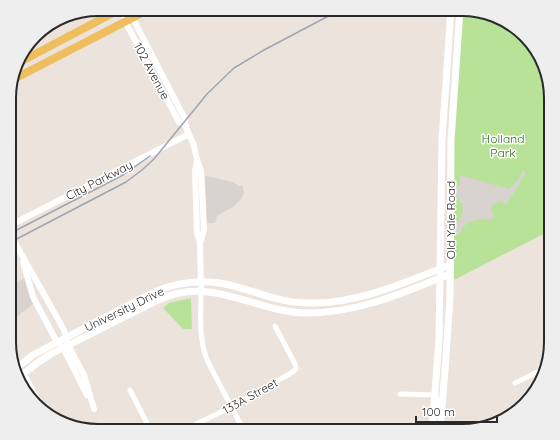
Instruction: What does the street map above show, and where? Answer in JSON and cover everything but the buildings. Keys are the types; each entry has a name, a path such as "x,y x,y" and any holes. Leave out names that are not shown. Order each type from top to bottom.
{"main road":[{"path":"26,59 107,16"},
{"path":"19,76 128,16"},
{"name":"Old Yale Road","path":"433,424 436,395 441,278 442,121 450,16"},
{"name":"Old Yale Road","path":"441,424 447,346 450,274 451,123 459,16"},
{"path":"442,121 451,123"},
{"name":"University Drive","path":"19,366 33,355 62,339 160,290 182,283 201,282 226,285 274,299 307,303 345,301 385,289 450,264"},
{"name":"University Drive","path":"22,374 42,359 164,298 184,292 201,291 225,294 265,306 297,312 326,312 360,307 450,274"},
{"path":"360,307 385,289"}],"street":[{"name":"102 Avenue","path":"128,16 185,119 184,124 194,146 197,162 195,171 197,229 200,242 201,291"},
{"name":"City Parkway","path":"16,223 189,134"},
{"path":"16,244 22,255 66,347 94,409 84,375 66,347 62,339 34,297 22,255"},
{"path":"201,291 201,328 204,350 240,424"},
{"name":"133A Street","path":"196,424 296,369 295,364 274,326"},
{"path":"515,383 539,372"},
{"path":"24,377 27,378 35,395"},
{"path":"130,390 147,424"},
{"path":"400,394 436,395 442,409"}],"green space":[{"name":"Holland Park","path":"462,16 494,22 508,30 524,44 538,66 541,76 544,92 544,234 454,280 454,134"},
{"path":"191,298 192,329 183,329 163,308 169,303"}],"shaded area":[{"path":"523,171 526,172 506,204 499,201 492,206 491,211 494,216 490,220 480,219 469,222 463,227 458,236 456,231 454,231 454,220 457,220 457,223 460,221 459,219 463,212 462,205 457,196 455,196 456,185 460,185 460,175 509,189 518,180"},
{"path":"206,176 232,182 240,186 242,185 244,192 242,198 234,206 217,216 215,223 207,223"},
{"path":"25,278 34,303 16,317 16,282"}],"railway":[{"path":"16,239 126,182 154,159 207,94 234,68 264,50 329,16"},
{"path":"16,230 123,175 150,156"}]}
